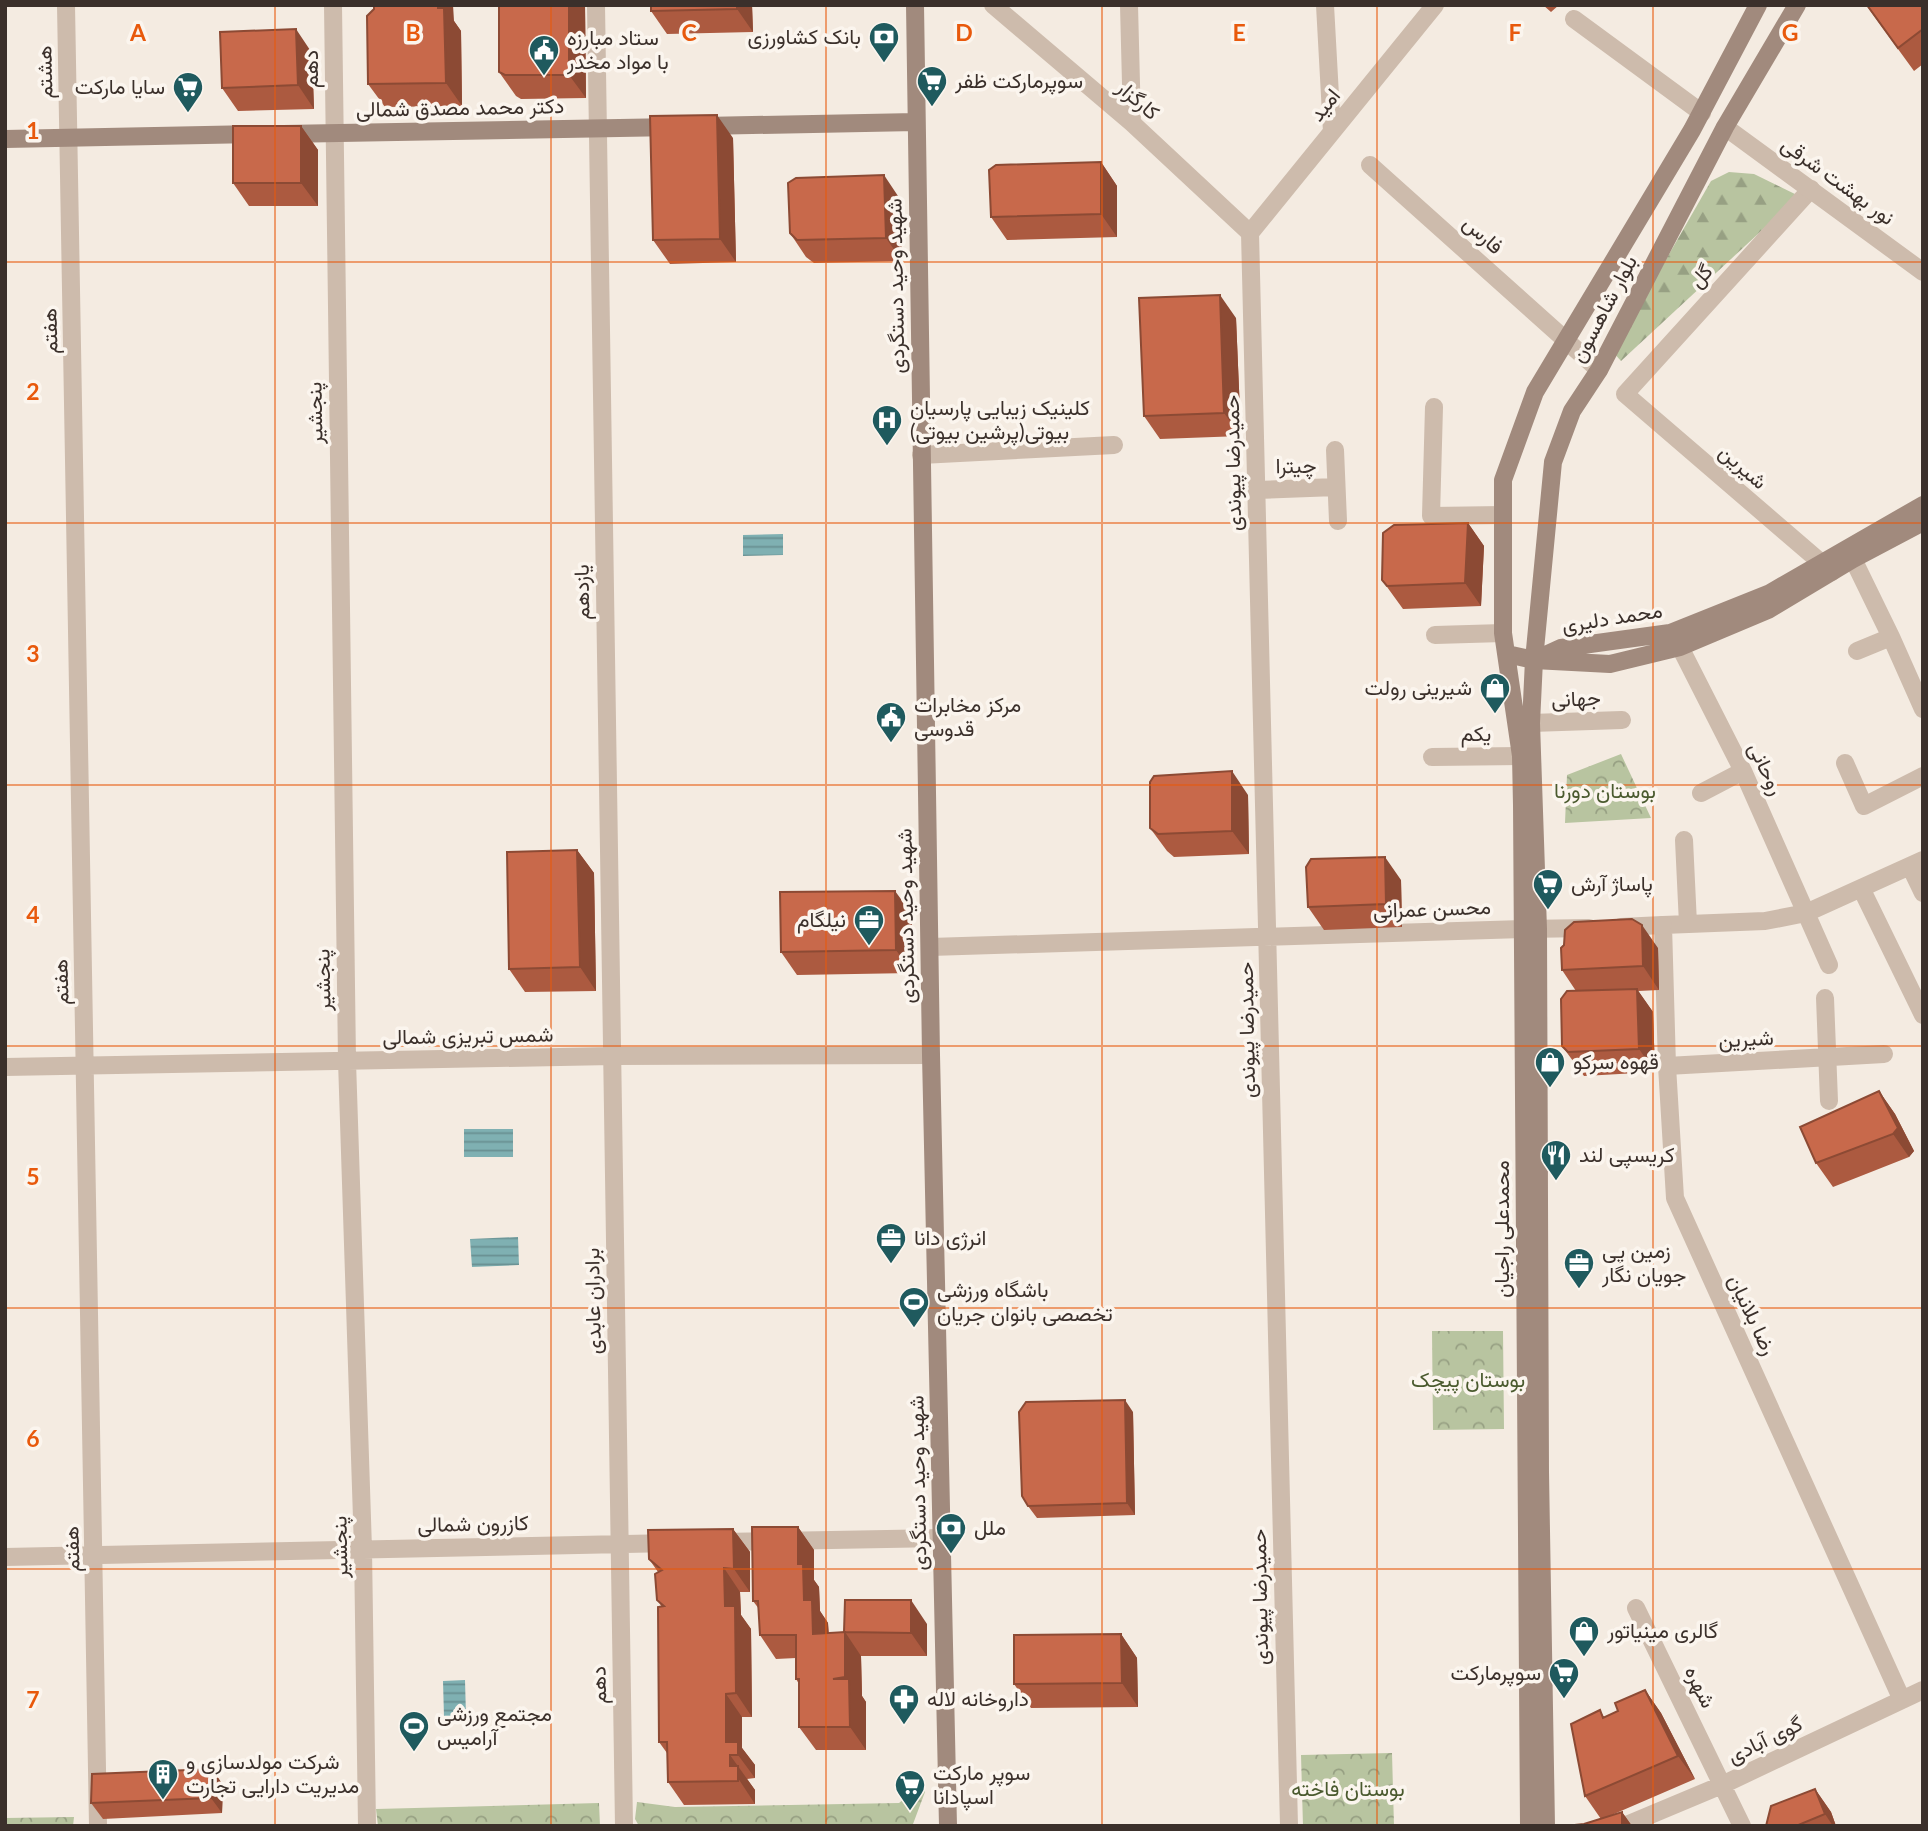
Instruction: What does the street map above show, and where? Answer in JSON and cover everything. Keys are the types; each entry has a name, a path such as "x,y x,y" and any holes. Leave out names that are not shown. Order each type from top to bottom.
{"main road":[{"name":"شهید وحید دستگردی","path":"915,5 931,1055 948,1826"},
{"name":"بلوار شاهسون","path":"1503,633 1503,480 1535,392 1702,113 1758,5"},
{"name":"بلوار شاهسون","path":"1534,660 1553,462 1572,411 1599,370 1725,127 1798,7"},
{"name":"دکتر محمد مصدق شمالی","path":"5,139 916,122"},
{"name":"محمد دلیری","path":"1534,660 1610,664 1680,648 1768,610 1826,568 1923,505"},
{"name":"محمد دلیری","path":"1534,660 1562,648 1670,633 1853,559 1923,522"},
{"name":"محمدعلی راجیان","path":"1503,633 1521,756 1530,929 1546,1826"},
{"path":"1507,654 1534,660"},
{"name":"محمدعلی راجیان","path":"1529,1826 1530,929 1534,660"}],"street":[{"name":"هشتم","path":"66,5 69,138"},
{"name":"دهم","path":"334,5 334,133"},
{"name":"یازدهم","path":"596,5 612,1056"},
{"name":"کارگزار","path":"993,5 1132,123 1250,233"},
{"path":"1129,5 1132,123"},
{"path":"1325,5 1332,132"},
{"name":"امید","path":"1250,233 1436,5"},
{"path":"1574,19 1702,113"},
{"name":"نور بهشت شرقی","path":"1725,127 1923,272"},
{"name":"پنجشیر","path":"334,133 347,1061 363,1549 367,1826"},
{"name":"هفتم","path":"69,138 98,1826"},
{"name":"فارس","path":"1370,165 1599,370"},
{"name":"گل","path":"1625,394 1811,189"},
{"name":"حمیدرضا پیوندی","path":"1250,233 1289,1826"},
{"name":"شیرین","path":"1625,394 1826,568"},
{"path":"1434,407 1431,516 1503,514"},
{"path":"921,455 1114,445"},
{"name":"چیترا","path":"1335,450 1338,521"},
{"name":"چیترا","path":"1256,489 1336,488"},
{"path":"1853,559 1923,709"},
{"path":"1435,635 1503,633"},
{"path":"1857,651 1891,637"},
{"name":"روحانی","path":"1680,648 1743,771 1829,965"},
{"name":"جهانی","path":"1531,723 1622,720"},
{"name":"یکم","path":"1432,757 1521,756"},
{"path":"1845,763 1864,806 1923,776"},
{"path":"1701,793 1743,771"},
{"path":"1684,839 1688,924"},
{"path":"1916,863 1923,893"},
{"name":"محسن عمرانی","path":"930,947 1765,921 1806,913 1916,863"},
{"path":"1861,888 1923,1015"},
{"name":"رضا بلانیان","path":"1663,925 1667,1066 1675,1198 1902,1700"},
{"path":"1825,998 1829,1101"},
{"name":"شیرین","path":"1667,1066 1884,1054"},
{"name":"شمس تبریزی شمالی","path":"5,1067 612,1056 931,1055"},
{"name":"برادران عابدی","path":"612,1056 620,1544"},
{"name":"کازرون شمالی","path":"5,1557 942,1538"},
{"name":"دهم","path":"620,1544 624,1826"},
{"name":"شهره","path":"1636,1608 1742,1826"},
{"name":"گوی آبادی","path":"1624,1826 1722,1786 1923,1690"}],"green space":[{"path":"1729,172 1754,174 1799,196 1621,361 1613,352 1711,181"},
{"name":"بوستان دورنا","path":"1621,754 1651,818 1565,823 1567,775"},
{"name":"بوستان پیچک","path":"1432,1331 1503,1331 1504,1429 1433,1430"},
{"name":"بوستان فاخته","path":"1392,1753 1394,1826 1303,1826 1301,1755"},
{"path":"924,1782 925,1792 910,1826 639,1826 635,1819 637,1802 675,1807 899,1803"},
{"path":"599,1803 600,1826 378,1826 376,1809"},
{"path":"74,1817 73,1826 5,1826 5,1818"}],"water":[{"path":"783,534 783,555 743,556 743,535"},
{"path":"464,1129 513,1129 513,1157 464,1157"},
{"path":"518,1237 519,1265 472,1267 470,1239"},
{"path":"465,1680 466,1716 444,1717 443,1681"}],"building":[{"path":"374,5 438,5 438,8 444,8 446,83 368,84 367,16 374,9"},
{"path":"499,5 569,5 569,75 505,75 499,72"},
{"path":"651,5 737,5 737,9 651,11"},
{"path":"1867,5 1923,5 1923,29 1898,48"},
{"path":"296,29 298,85 222,88 220,32"},
{"path":"717,115 720,239 653,240 650,116"},
{"path":"233,126 301,126 301,183 233,183"},
{"path":"1101,162 1101,214 991,217 989,170 996,165"},
{"path":"884,175 886,238 797,240 790,233 788,183 796,178"},
{"path":"1220,295 1224,413 1144,416 1139,298"},
{"path":"1468,523 1465,583 1387,586 1382,580 1383,533 1394,525"},
{"path":"1232,771 1232,831 1158,834 1150,828 1150,782 1154,776"},
{"path":"577,850 580,967 509,969 507,852"},
{"path":"1385,857 1386,904 1308,907 1306,867 1311,859"},
{"path":"895,891 896,950 781,952 780,892"},
{"path":"1632,919 1642,925 1643,966 1562,970 1561,948 1564,945 1565,930 1574,922"},
{"path":"1637,989 1639,1049 1568,1052 1562,1046 1561,999 1567,991"},
{"path":"1879,1091 1898,1128 1893,1134 1816,1163 1800,1127"},
{"path":"1125,1400 1127,1503 1028,1506 1022,1496 1019,1412 1026,1402"},
{"path":"752,1527 798,1527 798,1564 803,1564 804,1600 812,1600 813,1634 845,1632 845,1677 833,1679 849,1679 850,1727 799,1727 796,1635 760,1635 758,1601 753,1601"},
{"path":"733,1529 734,1569 724,1568 725,1606 735,1606 736,1693 726,1694 726,1742 738,1742 738,1755 730,1755 730,1766 738,1766 738,1781 668,1782 667,1742 659,1742 658,1607 664,1606 657,1600 655,1574 662,1570 649,1559 648,1530"},
{"path":"845,1600 911,1600 911,1633 844,1632"},
{"path":"1121,1634 1122,1683 1014,1684 1014,1635"},
{"path":"1645,1690 1678,1756 1585,1796 1571,1724 1600,1710 1603,1718 1618,1711 1615,1703"},
{"path":"212,1769 211,1798 91,1803 92,1774"},
{"path":"1815,1789 1825,1814 1796,1826 1766,1826 1771,1806"},
{"path":"1622,1812 1622,1826 1565,1826 1584,1824"}],"place":[{"name":"بانک کشاورزی","path":"884,64"},
{"name":"ستاد مبارزه با مواد مخدر","path":"544,77"},
{"name":"سوپرمارکت ظفر","path":"932,108"},
{"name":"سایا مارکت","path":"188,114"},
{"name":"کلینیک زیبایی پارسیان بیوتی(پرشین بیوتی)","path":"887,447"},
{"name":"شیرینی رولت","path":"1495,715"},
{"name":"مرکز مخابرات قدوسی","path":"891,744"},
{"name":"پاساژ آرش","path":"1548,911"},
{"name":"نیلگام","path":"869,947"},
{"name":"قهوه سرکو","path":"1550,1089"},
{"name":"کریسپی لند","path":"1556,1182"},
{"name":"انرژی دانا","path":"891,1265"},
{"name":"زمین پی جویان نگار","path":"1579,1290"},
{"name":"باشگاه ورزشی تخصصی بانوان جریان","path":"914,1329"},
{"name":"ملل","path":"951,1555"},
{"name":"گالری مینیاتور","path":"1584,1658"},
{"name":"سوپرمارکت","path":"1564,1700"},
{"name":"داروخانه لاله","path":"904,1726"},
{"name":"مجتمع ورزشی آرامیس","path":"414,1753"},
{"name":"شرکت مولدسازی و مدیریت دارایی تجارت","path":"163,1801"},
{"name":"سوپر مارکت اسپادانا","path":"910,1812"}]}
